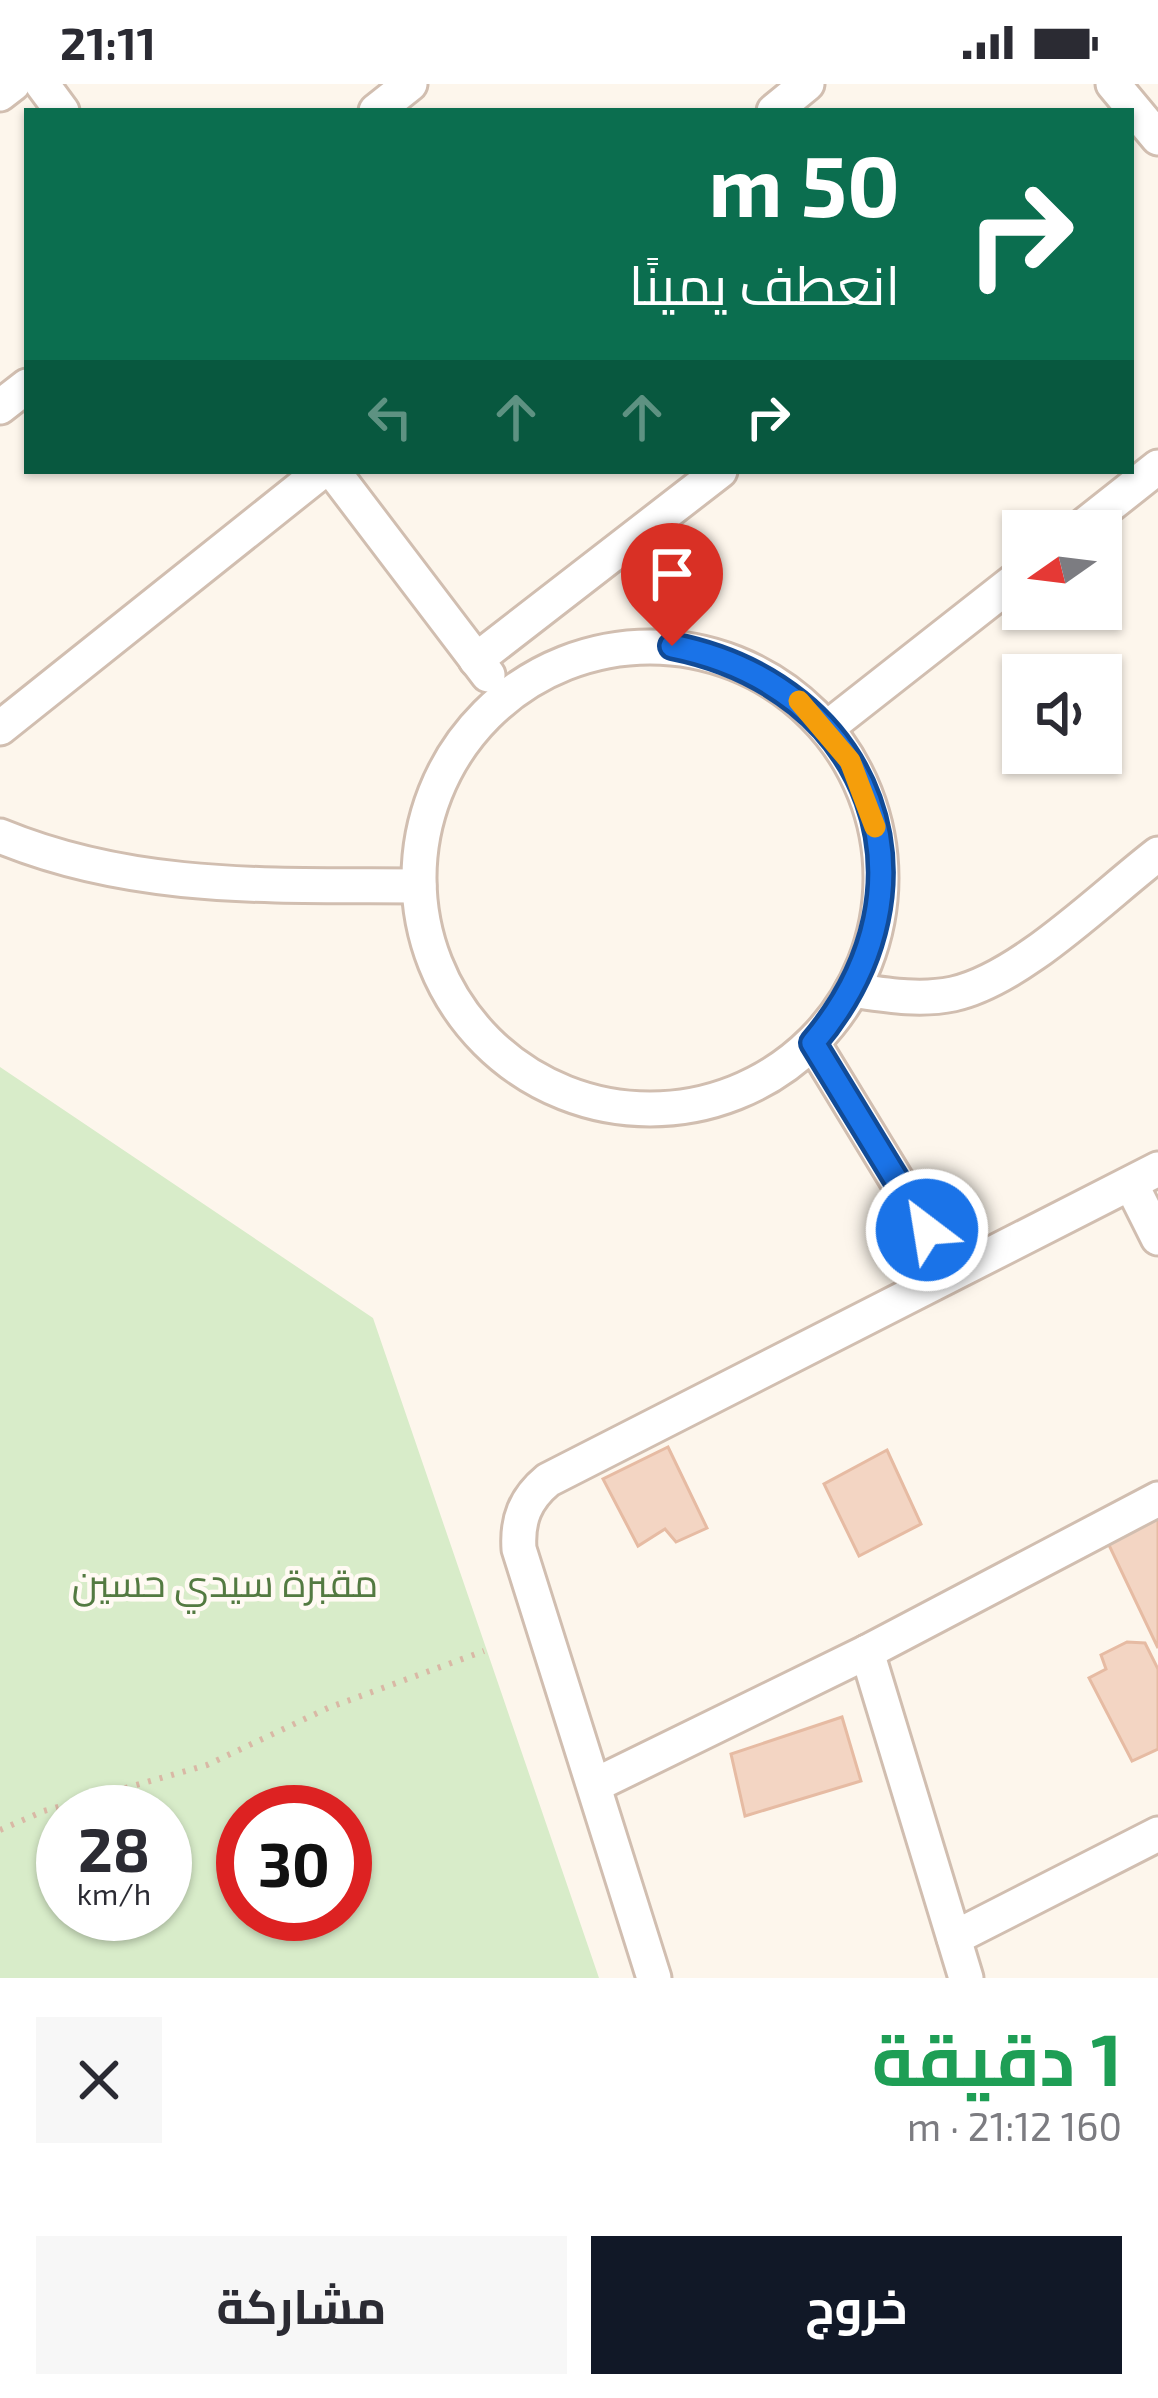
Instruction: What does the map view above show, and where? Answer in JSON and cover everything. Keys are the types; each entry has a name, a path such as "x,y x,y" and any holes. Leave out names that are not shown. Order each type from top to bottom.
{"street":[{"path":"0,94 13,84"},
{"path":"380,108 410,84"},
{"path":"778,108 807,84"},
{"path":"0,407 24,388"},
{"path":"1104,510 1158,467"},
{"path":"0,728 318,474"},
{"path":"335,474 504,696"},
{"path":"476,660 716,474"},
{"path":"827,728 1002,590"},
{"path":"672,646 716,655 758,672 795,697 827,728 866,797 881,875 878,915 852,990 813,1043 746,1089 686,1106 625,1108 546,1085 511,1063 455,1003 423,927 419,886 423,832 439,781 467,736 504,696 541,672 583,655 672,646"},
{"path":"0,836 73,863 149,880 419,886"},
{"path":"852,990 925,998 971,989 1010,968 1158,854"},
{"path":"813,1043 927,1230"},
{"path":"654,1978 520,1550 519,1522 538,1488 1144,1177 1158,1238"},
{"path":"595,1785 867,1652 1158,1499"},
{"path":"867,1652 966,1978"},
{"path":"954,1938 1158,1834"}],"path":[{"path":"0,1830 44,1811 207,1765 306,1717 484,1651"}],"green space":[{"name":"مقبرة سيدي حسين","path":"0,1067 373,1318 599,1978 0,1978"}],"building":[{"path":"668,1447 707,1528 676,1542 665,1529 638,1546 603,1479"},
{"path":"887,1450 921,1524 859,1556 824,1484"},
{"path":"1158,1517 1158,1648 1107,1541"},
{"path":"1127,1642 1145,1643 1158,1669 1158,1749 1132,1761 1089,1678 1106,1669 1101,1655"},
{"path":"842,1717 861,1781 745,1816 731,1754"}],"slow traffic":[{"path":"799,701 827,728 850,761 875,827"}],"route":[{"path":"672,646 716,655 758,672 795,697 827,728 850,761 866,797 881,875 878,915 852,990 813,1043 927,1230"}]}
